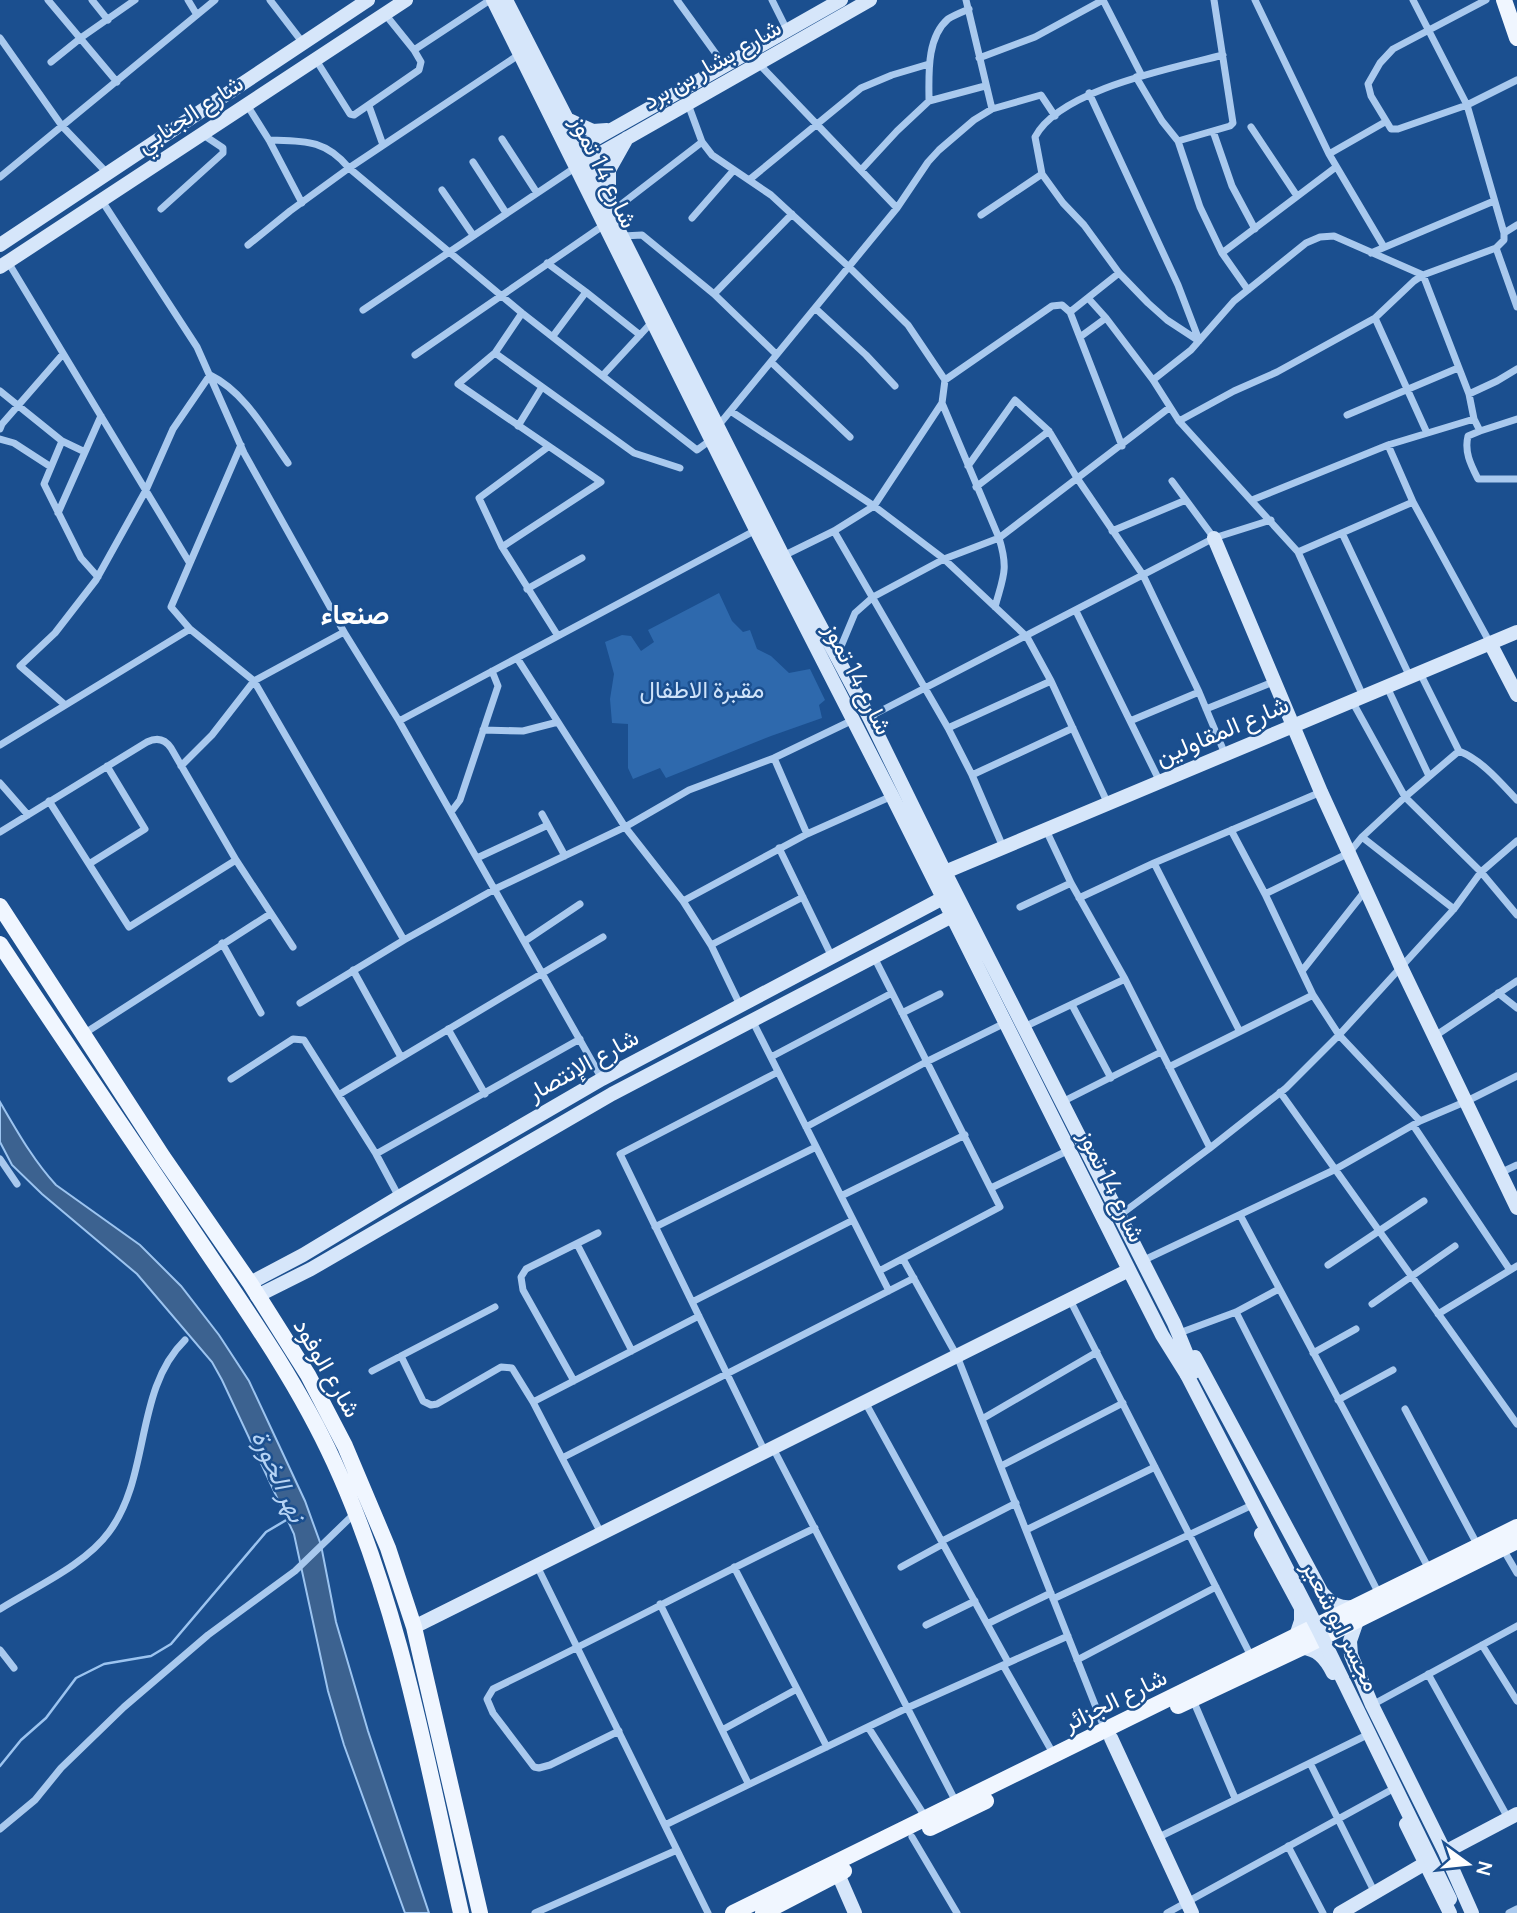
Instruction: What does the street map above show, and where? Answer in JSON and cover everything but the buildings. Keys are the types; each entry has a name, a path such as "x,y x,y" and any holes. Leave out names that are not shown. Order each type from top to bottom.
{"main road":[{"name":"شارع الجنابي","path":"4,264 406,0"},
{"name":"شارع 14 تموز","path":"492,0 582,164 652,321 869,717 945,872 1178,1328 1191,1374"},
{"name":"شارع 14 تموز","path":"506,0 567,119 575,150"},
{"name":"شارع بشار بن برد","path":"575,150 841,0"},
{"name":"شارع بشار بن برد","path":"582,164 870,0"},
{"path":"1504,0 1517,38"},
{"name":"شارع الجنابي","path":"1,242 108,174 364,1"},
{"path":"567,119 600,132 615,128"},
{"path":"607,219 610,170 627,138"},
{"name":"شارع 14 تموز","path":"607,219 622,236 715,433 755,530 892,796 1129,1270 1162,1335 1191,1374"},
{"path":"1214,538 1292,727 1365,890 1517,1208"},
{"name":"شارع المقاولين","path":"945,872 1517,632"},
{"path":"1490,643 1517,695"},
{"name":"شارع الإنتصار","path":"254,1289 303,1255 399,1196 602,1079 943,898"},
{"name":"شارع الوفود","path":"0,906 85,1033 163,1157 254,1289 308,1375 345,1447 388,1548 414,1627 480,1913"},
{"name":"شارع الإنتصار","path":"254,1289 311,1269 612,1094 952,916"},
{"path":"898,923 906,939"},
{"name":"شارع الوفود","path":"0,944 291,1378 330,1452 355,1513 395,1633 461,1913"},
{"path":"303,1255 311,1269"},
{"path":"414,1627 1129,1270"},
{"path":"1178,1328 1319,1587 1335,1605 1355,1612 1350,1642 1352,1655 1372,1705 1445,1852 1471,1913"},
{"path":"1162,1335 1276,1564 1298,1602 1301,1620 1298,1642 1315,1651 1330,1667 1424,1864 1452,1902 1456,1913"},
{"name":"مجسر ابو شعير","path":"1191,1374 1326,1628 1452,1902"},
{"name":"شارع الجزائر","path":"1355,1612 1380,1594 1517,1527"},
{"name":"شارع الجزائر","path":"758,1910 926,1818 1054,1755 1192,1699 1355,1612 1510,1544"},
{"path":"1298,1602 1308,1607 1315,1605 1319,1598 1319,1587"},
{"name":"شارع الجزائر","path":"733,1913 758,1910 838,1874 1252,1658 1298,1642"},
{"path":"1330,1667 1329,1654 1337,1647 1346,1649 1352,1655"},
{"path":"1108,1734 1189,1908"},
{"path":"1445,1852 1513,1816"},
{"path":"1340,1913 1363,1907 1375,1893 1424,1864"},
{"path":"838,1874 855,1913"},
{"path":"1452,1902 1471,1913"}],"street":[{"path":"48,0 82,37 117,82"},
{"path":"92,0 107,20"},
{"path":"51,62 135,0"},
{"path":"188,0 197,15"},
{"path":"0,177 215,0"},
{"path":"270,0 303,43"},
{"path":"414,50 492,0"},
{"path":"677,0 724,66"},
{"path":"772,0 788,30"},
{"path":"966,0 992,108"},
{"path":"979,58 1035,37 1103,0 1162,121 1178,141 1200,207 1222,253 1248,290"},
{"path":"1178,141 1233,123 1214,0"},
{"path":"1255,0 1329,154 1384,247"},
{"path":"1179,421 1234,391 1277,372 1375,317 1423,275 1496,248 1504,240 1467,105 1413,0"},
{"path":"1486,0 1393,49 1380,63 1368,84 1371,96 1385,122 1391,129 1398,129 1467,105 1517,80"},
{"path":"929,101 929,64 937,34 947,20 968,9"},
{"path":"316,59 351,114 358,114 419,71 421,62 414,50 385,14"},
{"path":"0,38 62,126 108,174"},
{"path":"248,245 302,202 383,145 521,53"},
{"path":"1199,341 1167,320 1119,273 1042,174 1035,137 1055,116 1089,93 1223,55"},
{"path":"758,64 818,123 897,208"},
{"path":"749,180 861,88 929,64"},
{"path":"861,170 929,101 985,86"},
{"path":"1089,93 1178,285 1199,341"},
{"path":"269,140 310,142 338,155 349,169 522,313 604,374 697,450 715,433 776,354 897,208 939,150 992,108 1039,95 1055,116"},
{"path":"247,104 302,202"},
{"path":"688,104 702,142 712,155 771,195 849,267 908,325 945,380 942,403 874,506 834,531 783,556"},
{"path":"369,106 383,145"},
{"path":"1329,154 1385,122"},
{"path":"1251,127 1297,196"},
{"path":"1213,131 1232,186 1255,229"},
{"path":"161,209 223,153 223,148 202,134"},
{"path":"502,139 537,193"},
{"path":"415,355 607,219 702,142"},
{"path":"473,162 506,213"},
{"path":"363,310 582,164"},
{"path":"1222,253 1336,167"},
{"path":"692,218 733,171"},
{"path":"981,215 1042,174"},
{"path":"442,190 473,235"},
{"path":"102,200 197,347 241,445 344,632 399,721 602,1079"},
{"path":"1371,253 1494,201"},
{"path":"714,294 792,214"},
{"path":"1504,233 1517,225"},
{"path":"622,236 642,235 714,294 776,354"},
{"path":"1153,380 1191,350 1248,290 1306,243 1320,237 1335,236 1423,275 1469,394 1474,419 1480,430"},
{"path":"1496,248 1516,302"},
{"path":"547,263 640,335"},
{"path":"4,264 63,354 189,562"},
{"path":"1070,312 1119,273"},
{"path":"553,336 586,292"},
{"path":"1088,298 1153,380 1179,421 1298,552 1358,699 1405,797 1481,872 1517,915"},
{"path":"945,380 1052,306 1062,305 1070,312 1122,446"},
{"path":"815,308 895,386"},
{"path":"502,547 601,482 458,384 495,353 522,313"},
{"path":"1375,317 1427,433"},
{"path":"1080,337 1106,318"},
{"path":"604,374 652,321"},
{"path":"495,353 634,453 680,467"},
{"path":"0,429 63,354"},
{"path":"771,362 850,437"},
{"path":"1347,415 1458,368"},
{"path":"1469,394 1517,369"},
{"path":"210,375 239,396 288,463"},
{"path":"64,704 20,666 55,633 98,578 146,490 173,429 210,375"},
{"path":"518,426 542,387"},
{"path":"0,391 62,441 85,452"},
{"path":"968,466 1015,400 1049,431 1077,478 1143,575 1199,692 1225,755"},
{"path":"942,403 1006,560 995,607"},
{"path":"837,656 855,612 873,597 944,559 999,538 1169,408"},
{"path":"732,412 874,506 944,559 1027,637 1051,681 1108,804"},
{"path":"58,513 101,416"},
{"path":"1252,500 1388,445 1474,419"},
{"path":"1517,419 1480,430 1468,436 1465,445 1478,479 1517,479"},
{"path":"976,487 1049,431"},
{"path":"0,439 14,443 51,467"},
{"path":"62,441 44,484 81,558 98,578"},
{"path":"241,445 171,607 190,629 254,681 404,940"},
{"path":"1388,445 1413,502 1490,643"},
{"path":"548,447 479,498 502,547 558,636"},
{"path":"1172,481 1214,538"},
{"path":"1112,531 1185,500"},
{"path":"1298,552 1413,502"},
{"path":"869,717 1214,538 1271,520"},
{"path":"399,721 755,530"},
{"path":"834,531 948,728 1003,847"},
{"path":"1342,533 1415,675 1459,751 1483,766 1517,800"},
{"path":"527,589 582,558"},
{"path":"1076,611 1160,782"},
{"path":"0,746 64,704 190,629"},
{"path":"181,766 212,735 254,681 344,632"},
{"path":"517,658 625,827 683,901 711,945 740,1005"},
{"path":"451,812 460,800 498,686 492,671"},
{"path":"948,728 1051,681"},
{"path":"1206,709 1273,682"},
{"path":"1387,687 1429,776"},
{"path":"1130,721 1199,692"},
{"path":"300,1003 495,889 625,827 689,790 774,758 853,720"},
{"path":"483,730 523,731 558,722"},
{"path":"972,775 1073,729"},
{"path":"0,832 147,742 158,739 168,744 236,860 293,947"},
{"path":"1265,894 1349,853 1362,836 1459,751"},
{"path":"774,758 807,834"},
{"path":"89,864 145,829 107,766"},
{"path":"0,783 28,815"},
{"path":"1079,898 1321,792"},
{"path":"683,901 779,848 892,796"},
{"path":"49,801 129,927 236,860"},
{"path":"542,814 565,856"},
{"path":"477,858 548,825"},
{"path":"1046,830 1210,1148"},
{"path":"1231,830 1301,971 1339,1035 1416,1123 1513,1268 1438,1314"},
{"path":"1362,836 1454,909"},
{"path":"1119,1215 1280,1092 1339,1035 1454,909 1481,872 1517,841"},
{"path":"779,848 833,958"},
{"path":"1154,863 1239,1030"},
{"path":"1020,907 1071,883"},
{"path":"1301,971 1365,890"},
{"path":"711,945 803,897"},
{"path":"525,941 580,904"},
{"path":"85,1033 270,914"},
{"path":"340,1094 603,937"},
{"path":"222,943 261,1013"},
{"path":"874,957 1000,1207 879,1271"},
{"path":"353,970 401,1057"},
{"path":"1024,1027 1125,979"},
{"path":"1435,1037 1517,981"},
{"path":"771,1057 892,993"},
{"path":"1498,993 1517,1008"},
{"path":"902,1013 940,994"},
{"path":"1169,1067 1314,995"},
{"path":"1072,1005 1111,1078"},
{"path":"752,1019 889,1291"},
{"path":"806,1127 926,1062 1006,1023"},
{"path":"447,1029 485,1094"},
{"path":"230,1079 293,1039 301,1039 309,1045 340,1094 399,1196"},
{"path":"376,1154 580,1039"},
{"path":"1062,1102 1161,1052"},
{"path":"778,1072 620,1154 728,1375 815,1528 956,1803"},
{"path":"1142,1261 1334,1170 1416,1123 1517,1076"},
{"path":"1280,1092 1517,1423"},
{"path":"841,1196 965,1135"},
{"path":"655,1227 816,1147"},
{"path":"991,1188 1070,1150"},
{"path":"0,1159 17,1184"},
{"path":"1500,1172 1517,1165"},
{"path":"1328,1265 1424,1200"},
{"path":"1240,1215 1429,1570"},
{"path":"692,1302 853,1220"},
{"path":"574,1381 520,1281 526,1269 598,1233"},
{"path":"577,1244 632,1351"},
{"path":"1372,1304 1455,1246"},
{"path":"903,1259 957,1356 1108,1734"},
{"path":"562,1458 914,1278"},
{"path":"1178,1328 1236,1312 1279,1289"},
{"path":"1070,1300 1252,1658"},
{"path":"372,1371 495,1307"},
{"path":"1236,1312 1380,1594"},
{"path":"533,1402 699,1316"},
{"path":"1313,1353 1356,1329"},
{"path":"0,1609 79,1560 108,1533 127,1498 159,1378 185,1340"},
{"path":"982,1419 1097,1352"},
{"path":"401,1356 421,1398 428,1405 437,1404 504,1366 515,1370 601,1534"},
{"path":"1338,1400 1393,1370"},
{"path":"866,1402 988,1624 1005,1663 1054,1755"},
{"path":"1001,1466 1123,1403"},
{"path":"1405,1409 1478,1546"},
{"path":"1026,1530 1155,1467"},
{"path":"901,1567 1016,1503"},
{"path":"988,1624 1190,1536 1248,1507"},
{"path":"0,1829 35,1800 61,1768 124,1707 208,1635 295,1571 355,1513"},
{"path":"619,1731 539,1768 534,1767 493,1713 486,1699 493,1689 815,1528"},
{"path":"1510,1544 1517,1573"},
{"path":"537,1566 708,1913"},
{"path":"734,1567 827,1747"},
{"path":"1077,1660 1216,1587"},
{"path":"926,1625 975,1601"},
{"path":"660,1604 748,1783"},
{"path":"1372,1705 1517,1626"},
{"path":"665,1825 907,1708 1068,1636"},
{"path":"1482,1645 1517,1701"},
{"path":"0,1650 15,1668"},
{"path":"1428,1674 1513,1816"},
{"path":"722,1730 797,1689"},
{"path":"1192,1699 1236,1798"},
{"path":"868,1727 926,1818"},
{"path":"1157,1838 1365,1736"},
{"path":"1310,1763 1375,1893"},
{"path":"1167,1913 1189,1908 1288,1846 1391,1790"},
{"path":"912,1837 957,1913"},
{"path":"1288,1846 1323,1913"},
{"path":"535,1913 677,1850"},
{"path":"1509,1913 1517,1909"}],"green space":[{"name":"مقبرة الاطفال","path":"719,593 732,621 743,632 750,630 757,649 771,656 789,673 810,669 825,700 819,705 822,718 666,778 660,768 633,779 628,768 628,724 612,723 610,699 614,674 605,642 622,635 631,636 641,651 654,642 648,630"}],"water":[{"name":"نهر الخورة","path":"0,1102 33,1155 56,1185 140,1245 181,1286 219,1335 249,1381 305,1501 321,1545 336,1622 368,1731 429,1913 405,1913 344,1745 328,1691 294,1534 222,1380 212,1362 137,1274 42,1194 12,1165 0,1142"}],"waterway":[{"path":"0,1766 21,1740 46,1718 76,1678 104,1664 151,1656 171,1644 266,1532 288,1519"}],"district":[{"name":"صنعاء","path":"355,614"}]}
